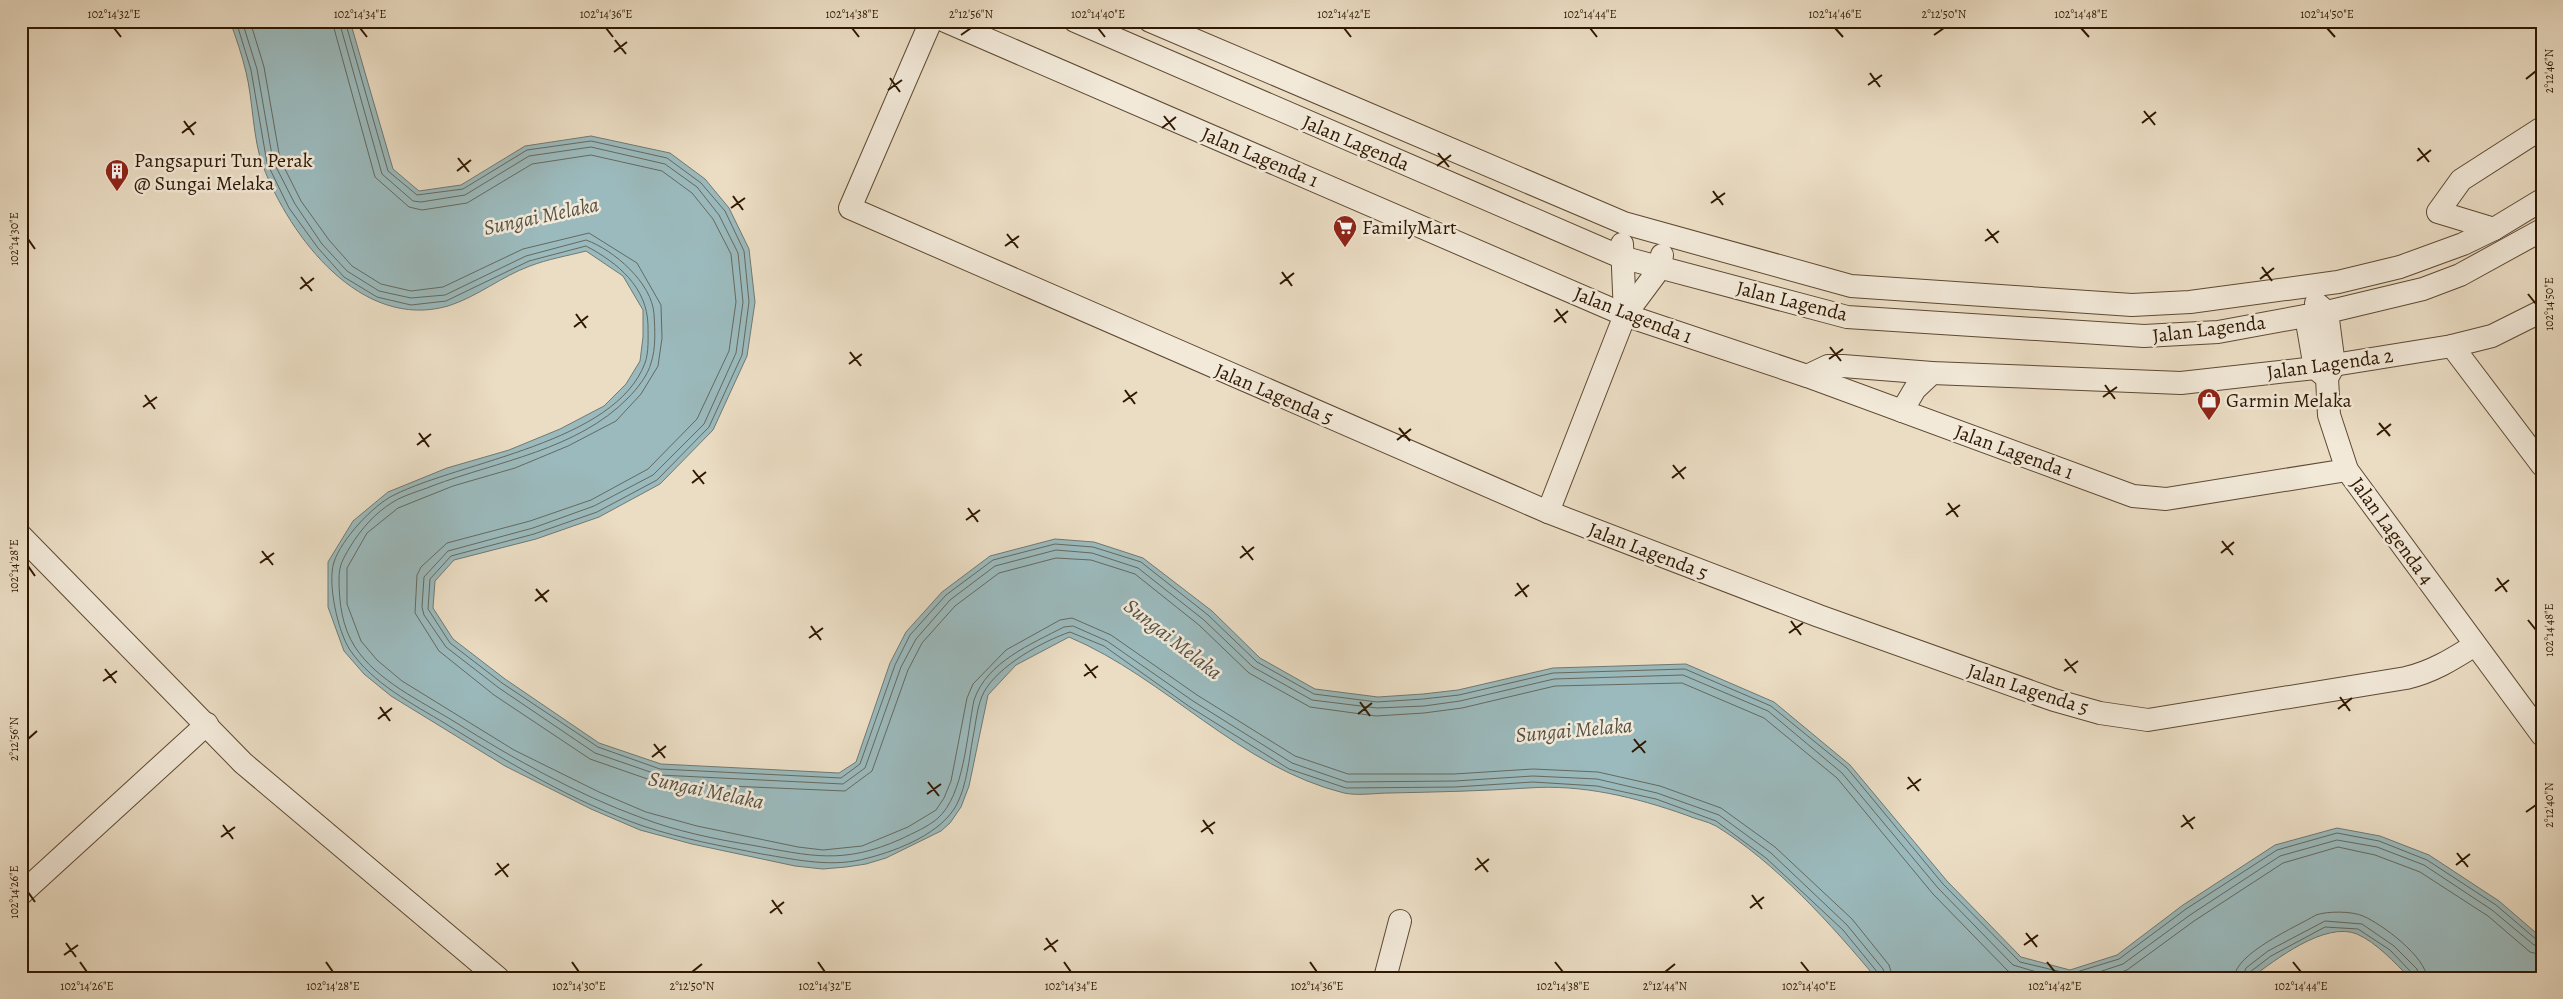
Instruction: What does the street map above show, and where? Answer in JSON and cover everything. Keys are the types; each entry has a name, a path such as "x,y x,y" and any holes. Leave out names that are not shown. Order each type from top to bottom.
{"street":[{"name":"Jalan Lagenda 5","path":"931,21 850,208 1548,512 1819,616 2054,700 2100,713 2148,720 2425,674 2475,645"},
{"name":"Jalan Lagenda 1","path":"945,21 1624,315 1807,376 2133,496 2166,499 2347,470"},
{"name":"Jalan Lagenda","path":"1075,21 1621,257 1847,317 2144,336 2218,332 2423,289 2468,270 2542,230"},
{"name":"Jalan Lagenda","path":"1150,21 1624,223 1664,236 1851,286 2132,306 2190,302 2288,290 2338,282 2400,267 2463,244 2494,229 2542,200"},
{"path":"2494,229 2438,212 2461,180 2542,128"},
{"path":"1624,223 1621,257 1624,315"},
{"path":"1548,512 1624,315 1660,268 1664,236"},
{"path":"2288,290 2317,310 2338,282"},
{"name":"Jalan Lagenda 4","path":"2317,310 2329,415 2347,470 2542,735"},
{"name":"Jalan Lagenda 2","path":"1807,376 1816,370 1835,366 1932,373 2181,383 2325,370 2452,346 2492,336 2542,312"},
{"path":"2452,346 2542,465"},
{"path":"1902,411 1915,389 1932,373"},
{"path":"21,536 208,724 244,763 498,978"},
{"path":"21,894 208,724"},
{"path":"1385,978 1400,921"}],"water":[{"name":"Sungai Melaka","path":"230,21 350,21 393,169 419,191 461,185 525,146 591,136 670,153 705,179 729,208 749,249 755,302 747,356 713,430 660,484 599,517 536,539 454,560 435,581 433,608 453,639 505,679 599,743 661,764 839,773 856,762 890,663 906,632 942,592 990,556 1055,539 1094,542 1143,558 1212,611 1260,658 1315,689 1378,697 1423,694 1458,690 1553,668 1686,664 1774,702 1850,765 1947,881 2021,957 2070,970 2117,955 2183,905 2275,845 2337,828 2380,836 2429,855 2499,901 2542,938 2542,978 2410,978 2371,942 2357,934 2344,931 2316,937 2301,944 2251,978 1876,978 1822,916 1781,876 1760,857 1712,824 1628,797 1568,788 1344,793 1306,781 1270,763 1236,743 1138,675 1104,654 1069,637 1016,665 988,695 969,786 961,807 950,823 941,831 886,858 846,867 823,869 795,866 692,844 640,830 591,809 505,766 391,696 364,674 344,651 328,607 328,562 353,521 388,492 447,468 509,450 560,429 604,406 626,384 640,361 643,337 643,310 623,276 586,251 530,266 448,306 416,310 386,305 358,291 333,272 310,248 291,221 275,193 260,156 246,72"}],"place":[{"name":"Pangsapuri Tun Perak @ Sungai Melaka","path":"117,192"},
{"name":"FamilyMart","path":"1345,248"},
{"name":"Garmin Melaka","path":"2209,421"}]}
